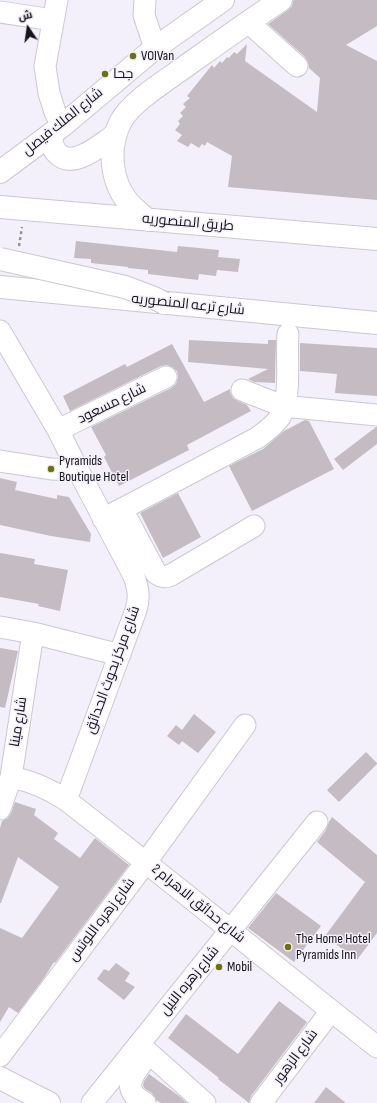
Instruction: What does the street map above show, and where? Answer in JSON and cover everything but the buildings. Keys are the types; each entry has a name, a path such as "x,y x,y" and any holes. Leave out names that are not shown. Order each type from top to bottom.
{"main road":[{"name":"شارع الملك فيصل","path":"0,172 57,129 155,48 223,0"},
{"path":"148,220 135,210 124,198 117,183 113,168 112,152 115,136 121,120 131,107 156,87 281,0"},
{"path":"57,129 51,138 54,149 62,157 72,160 83,156 115,136"},
{"name":"طريق المنصوريه","path":"0,207 377,239"},
{"path":"0,259 125,287 164,303"},
{"name":"شارع ترعه المنصوريه","path":"0,287 377,323"},
{"path":"0,1078 49,1103"}],"street":[{"path":"57,0 45,66 48,93 55,112 57,129"},
{"path":"145,0 144,15 155,48"},
{"path":"0,12 53,20"},
{"path":"248,22 297,66"},
{"name":"شارع مركز بحوث الحدائق","path":"0,331 58,430 138,586 139,600 136,610 66,800"},
{"path":"104,519 257,438 272,426 280,417 284,406 286,394 288,334"},
{"name":"شارع مسعود","path":"58,430 166,377"},
{"path":"242,390 284,406 377,415"},
{"path":"0,461 51,469 78,470"},
{"path":"122,509 156,573 164,577 171,575 254,526"},
{"path":"0,627 32,633 120,655"},
{"name":"شارع مينا","path":"1,803 11,777 32,633"},
{"name":"شارع زهره اللوتس","path":"0,1056 146,862 245,725"},
{"name":"شارع حدائق الاهرام 2","path":"11,777 40,785 66,800 146,862 230,931 377,1047"},
{"name":"شارع زهره النيل","path":"92,1103 145,1049 230,931 317,822"},
{"name":"شارع الزهور","path":"261,1103 331,1011"},
{"path":"146,1103 135,1096 132,1092 130,1084 132,1076 145,1049 205,1103"}],"place":[{"name":"VOIVan","path":"133,56"},
{"name":"جحا","path":"105,74"},
{"name":"Pyramids Boutique Hotel","path":"51,469"},
{"name":"The Home Hotel Pyramids Inn","path":"288,947"},
{"name":"Mobil","path":"219,967"}]}
